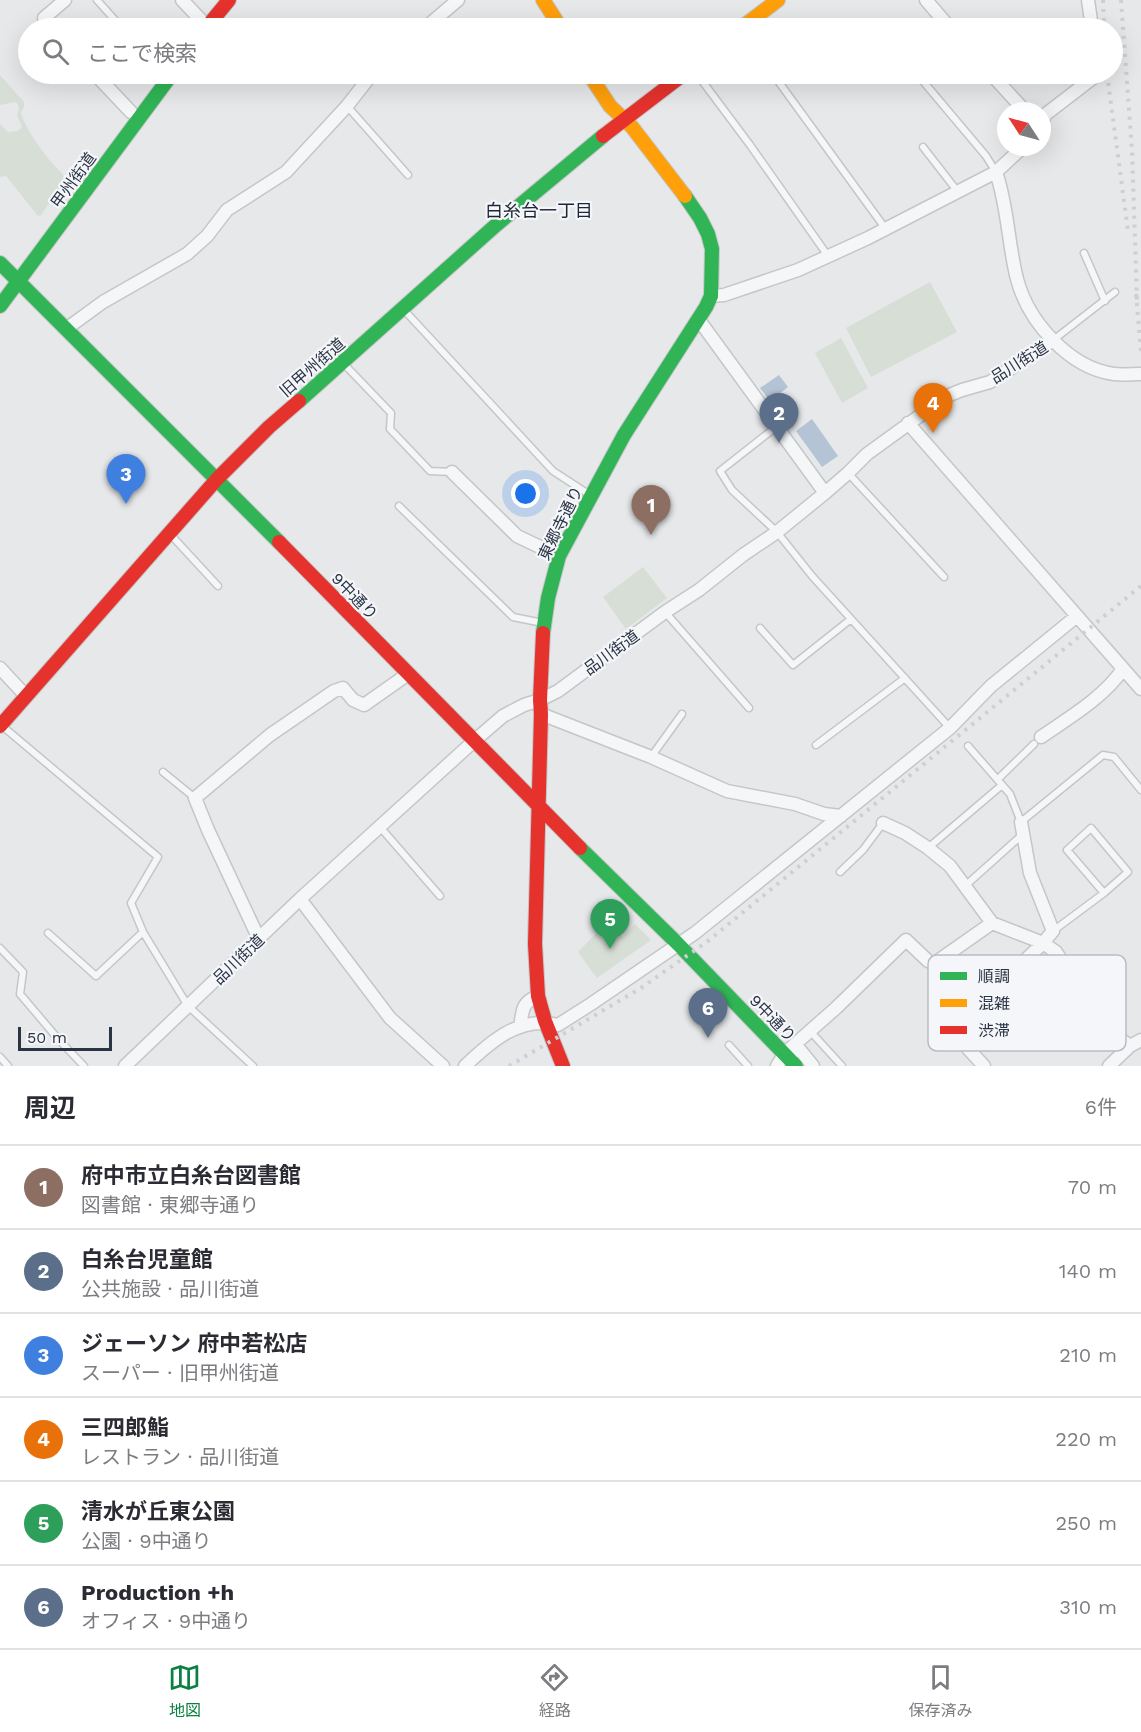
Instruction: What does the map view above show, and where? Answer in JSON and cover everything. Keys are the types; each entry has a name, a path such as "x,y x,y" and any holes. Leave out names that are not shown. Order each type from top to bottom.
{"main road":[{"path":"205,18 217,0"},
{"path":"209,18 229,0"},
{"path":"543,0 555,18"},
{"path":"754,18 778,0"},
{"name":"甲州街道","path":"0,306 11,269 152,84"},
{"name":"甲州街道","path":"11,269 164,84"},
{"name":"東郷寺通り","path":"562,1062 550,1035 538,996 535,944 543,623 559,556 624,435 699,320 711,296 712,249 704,226 681,190 632,127 610,106 596,84"},
{"name":"旧甲州街道","path":"1,725 217,479 269,427 496,225 624,119 671,84"},
{"name":"9中通り","path":"11,269 66,329 217,479 538,806 678,944 796,1066"}],"street":[{"path":"45,18 65,0"},
{"path":"182,0 194,18"},
{"path":"437,18 458,0"},
{"path":"926,0 941,18"},
{"path":"1088,0 1091,18"},
{"path":"104,84 131,112"},
{"path":"66,329 103,302 187,254 207,236 227,210 286,171 347,106 364,84"},
{"path":"1000,84 1017,102"},
{"path":"1051,110 1085,84"},
{"path":"711,296 724,295 798,270 996,172 1013,156"},
{"path":"996,172 1007,214 1020,290 1052,341"},
{"path":"699,320 825,493"},
{"name":"品川街道","path":"125,1066 300,899 503,716 524,705 540,707 558,691 777,532 825,493 867,454 947,396 990,382 1052,341 1090,367 1114,374 1141,374"},
{"path":"908,423 1141,689"},
{"path":"452,472 517,536 559,556"},
{"path":"465,1066 486,1046 508,1030 545,1021 558,1024 695,933 950,728 991,686 1077,616"},
{"path":"0,668 26,696"},
{"path":"1038,741 1113,683 1123,669"},
{"path":"259,939 195,798 270,735 334,691 344,688 354,700 364,705 408,674"},
{"path":"540,707 727,791 795,804 824,814 841,816"},
{"path":"883,823 905,833 950,866 992,923 1043,943 1058,955"},
{"path":"1022,828 1030,873 1053,931 1031,955"},
{"path":"300,899 390,1018 443,1066"},
{"path":"946,955 992,923"},
{"path":"777,1066 785,1053 836,1008 906,940 928,961"},
{"path":"520,1027 523,1006 528,1000 538,996"},
{"path":"1109,1066 1136,1043"},
{"path":"785,1053 800,1050 813,1066"},
{"path":"970,1051 984,1066"}],"lane":[{"path":"96,0 113,18"},
{"path":"705,84 750,144 828,256"},
{"path":"780,84 885,228"},
{"path":"925,84 986,156 996,172"},
{"path":"347,106 408,176"},
{"path":"923,147 958,192"},
{"path":"1084,253 1105,301"},
{"path":"1052,341 1115,292"},
{"path":"403,309 553,471 591,496"},
{"path":"343,362 391,413 390,429 430,471 452,472"},
{"path":"776,427 720,471 732,490 777,532 812,576 950,728"},
{"path":"848,473 945,577"},
{"path":"399,506 513,617 543,623"},
{"path":"169,534 218,586"},
{"path":"665,612 749,708"},
{"path":"760,628 793,665 851,619"},
{"path":"816,746 905,678"},
{"path":"651,757 682,714"},
{"path":"1,725 158,857 131,903 143,932 188,1006 253,1066"},
{"path":"928,848 1000,782 1038,741"},
{"path":"968,746 1010,794 1022,828"},
{"path":"965,887 1022,828 1103,755 1114,757 1141,790"},
{"path":"163,772 195,798"},
{"path":"840,872 863,850 883,823"},
{"path":"380,826 440,896"},
{"path":"1053,931 1104,893 1128,872 1091,828 1067,850 1104,893"},
{"path":"48,933 96,976 143,932"},
{"path":"0,948 23,972 20,994 84,1066"},
{"path":"810,1030 842,1066"},
{"path":"729,1044 748,1066"},
{"path":"0,1057 8,1066"}],"shaded area":[{"path":"0,75 24,102 21,112 26,125 65,180 41,215 38,216 6,176 0,177 0,124 8,132 18,131 22,127 17,116 18,104 15,102 0,105"},
{"path":"930,282 957,332 871,377 846,328"},
{"path":"841,338 868,388 842,403 815,353"},
{"path":"643,567 667,598 626,629 603,597"},
{"path":"607,922 623,937 635,924 651,940 597,978 578,952"}],"water":[{"path":"779,375 788,387 770,401 760,388"},
{"path":"812,419 838,456 822,467 796,431"}],"railway":[{"path":"1103,0 1104,18"},
{"path":"1121,0 1122,18"},
{"path":"1123,27 1132,150 1137,300"},
{"path":"1108,84 1128,231"},
{"path":"1136,294 1141,351"},
{"path":"509,1066 641,988 708,941 1141,586"}],"traffic: fast":[{"path":"0,306 165,84"},
{"path":"299,401 496,225 603,136"},
{"path":"543,633 548,598 559,556 624,435 711,296 712,249 700,218 685,196"},
{"path":"0,263 279,542"},
{"path":"580,848 678,944 796,1066"}],"traffic: slow":[{"path":"543,0 555,18"},
{"path":"754,18 778,0"},
{"path":"596,84 610,106 632,127 685,196"}],"traffic: jam":[{"path":"214,18 229,0"},
{"path":"603,136 671,84"},
{"path":"0,726 217,479 269,427 299,401"},
{"path":"279,542 580,848"},
{"path":"543,633 535,944 538,996 545,1021 563,1066"}],"place":[{"name":"三四郎鮨","path":"933,433"},
{"name":"白糸台児童館","path":"779,443"},
{"name":"ジェーソン 府中若松店","path":"126,504"},
{"name":"府中市立白糸台図書館","path":"651,535"},
{"name":"清水が丘東公園","path":"610,949"},
{"name":"Production +h","path":"708,1038"}],"district":[{"name":"白糸台一丁目","path":"539,211"}]}
